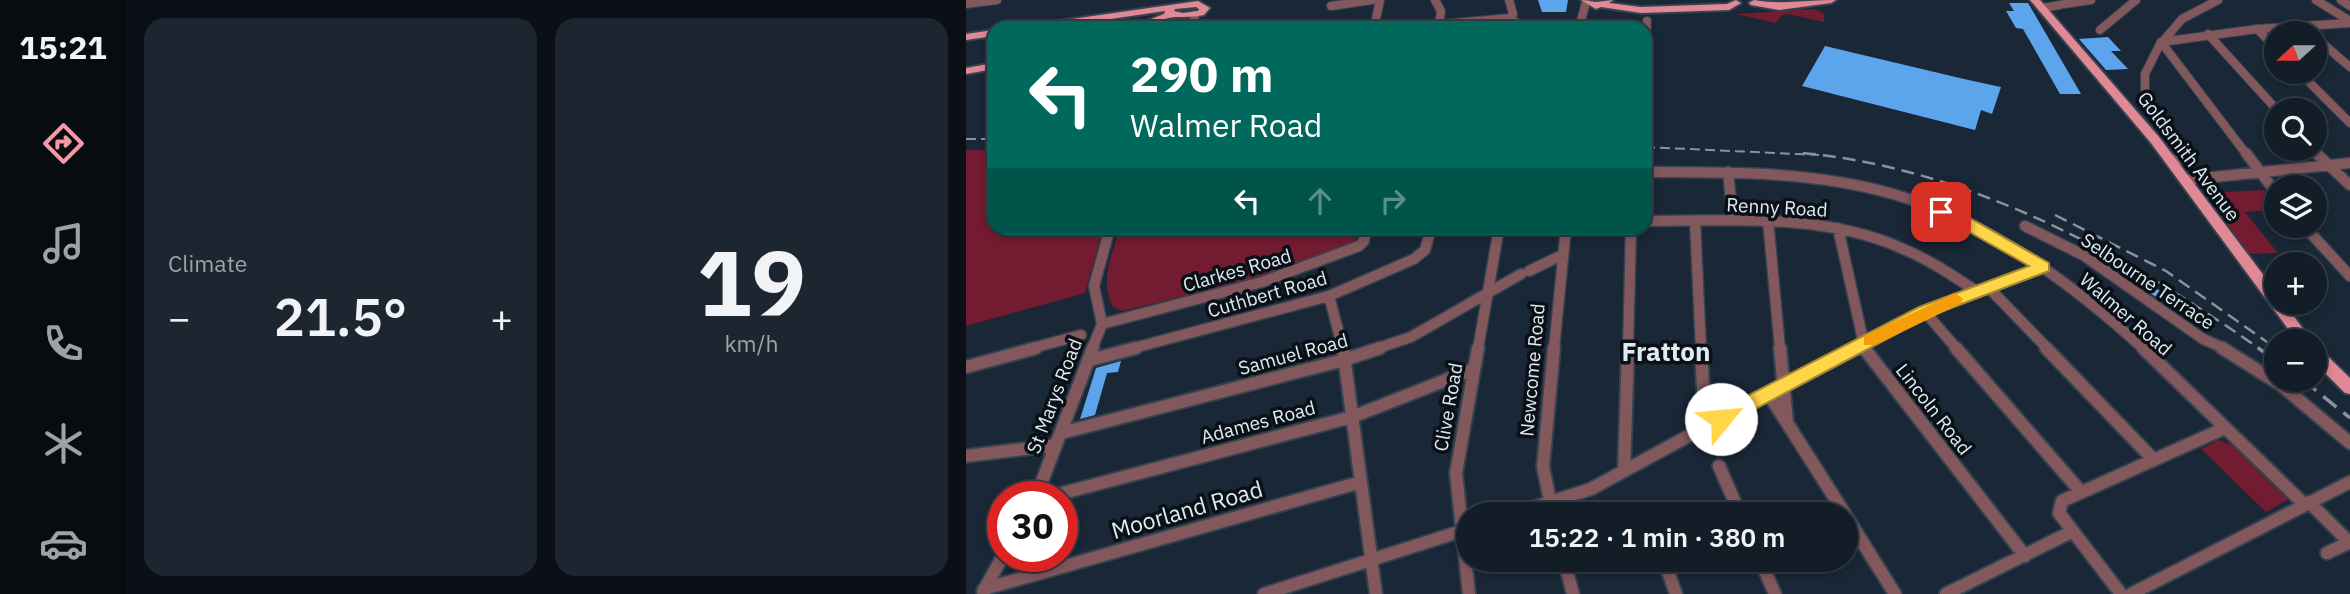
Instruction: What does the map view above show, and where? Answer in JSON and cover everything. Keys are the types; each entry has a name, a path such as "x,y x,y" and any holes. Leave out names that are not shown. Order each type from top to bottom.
{"main road":[{"path":"1150,21 1171,12 1183,2 1203,5 1215,0"},
{"path":"1596,4 1629,8 1720,8 1737,2 1745,7 1753,2 1779,7 1831,0"},
{"name":"Goldsmith Avenue","path":"2039,4 2155,140 2296,329"},
{"path":"1092,21 1171,12 1195,15 1204,10 1203,5"},
{"path":"966,37 987,34"},
{"path":"966,71 987,67"},
{"path":"2327,365 2350,388"}],"street":[{"path":"966,4 997,0"},
{"path":"1331,6 1372,0"},
{"path":"1377,21 1380,0"},
{"path":"1435,0 1441,11 1439,21"},
{"path":"1509,0 1513,14 1511,19"},
{"path":"2039,4 2062,5 2091,0"},
{"path":"2100,30 2136,0"},
{"path":"2172,163 2180,160 2145,93 2145,74 2163,40 2182,19 2218,0"},
{"path":"2316,0 2350,22"},
{"path":"2341,0 2350,6"},
{"path":"1584,21 1596,4"},
{"path":"1194,21 1195,15"},
{"path":"1482,21 1514,21"},
{"path":"2328,24 2350,22"},
{"path":"2257,29 2264,36"},
{"path":"2163,40 2264,29"},
{"path":"2208,34 2266,98"},
{"path":"2163,40 2264,180"},
{"path":"2328,48 2350,67"},
{"path":"2312,84 2350,122"},
{"path":"2155,140 2170,139"},
{"path":"2323,161 2350,185"},
{"path":"2185,180 2350,163"},
{"name":"Walmer Road","path":"1652,172 1728,172 1839,182 1896,195 1963,220 2043,267 2118,326 2350,542"},
{"path":"1728,172 1733,220"},
{"path":"1768,220 1787,422"},
{"name":"Renny Road","path":"1652,221 1768,220 1838,228 1914,253 1976,291"},
{"path":"1564,502 1704,426 1695,221"},
{"name":"Selbourne Terrace","path":"2025,226 2083,255 2203,339 2234,353 2262,372 2350,443"},
{"name":"Lincoln Road","path":"1838,228 1862,345 2025,556"},
{"name":"St Marys Road","path":"1042,481 1102,324 1094,286 1108,235"},
{"name":"Clarkes Road","path":"1102,324 1292,273 1359,246 1365,235"},
{"name":"Cuthbert Road","path":"1090,360 1329,296 1413,259 1425,250 1429,235"},
{"name":"Clive Road","path":"1460,502 1456,474 1498,235"},
{"name":"Newcome Road","path":"1550,502 1543,467 1565,235"},
{"path":"1624,471 1631,235"},
{"path":"2315,238 2350,276"},
{"name":"Samuel Road","path":"966,456 1059,439 1345,360 1411,337 1525,272 1562,255"},
{"path":"1721,419 1925,312 2043,267"},
{"path":"1988,287 2153,459"},
{"path":"1329,296 1340,329 1345,360 1376,594"},
{"path":"1925,312 2081,492"},
{"path":"966,367 1081,335"},
{"name":"Adames Road","path":"1078,489 1352,417 1474,369"},
{"path":"1768,393 1838,502"},
{"path":"2121,594 2071,532 2059,513 2062,501 2225,428"},
{"path":"1719,466 1735,502"},
{"name":"Moorland Road","path":"983,592 1362,482"},
{"path":"2131,594 2350,482"},
{"path":"1947,594 2071,532"},
{"path":"1264,594 1456,533"},
{"path":"1858,534 1895,594"},
{"path":"2327,553 2350,542"},
{"path":"983,592 994,572"},
{"name":"Clive Road","path":"1467,572 1469,594"},
{"path":"1567,572 1573,594"},
{"path":"1668,572 1676,594"},
{"path":"1765,572 1775,594"}],"shaded area":[{"path":"1814,9 1824,14 1824,22 1788,14 1781,16 1776,23 1736,14"},
{"path":"966,150 987,150 987,235 1101,235 1085,293 966,326"},
{"path":"2264,190 2264,211 2245,212 2277,252 2248,254 2204,193"},
{"path":"1118,235 1356,235 1355,243 1289,271 1122,311 1113,307 1109,297 1107,277"},
{"path":"2219,440 2237,447 2291,498 2266,512 2201,449"}],"building":[{"path":"1538,0 1568,0 1566,12 1542,12"},
{"path":"2009,3 2028,3 2081,94 2060,94 2023,29 2016,28 2006,11 2014,11"},
{"path":"2108,37 2121,51 2111,51 2128,69 2106,70 2079,39"},
{"path":"1825,46 2001,87 1992,114 1981,110 1975,130 1802,86"},
{"path":"2152,286 2190,309 2183,315 2147,291"},
{"path":"1121,361 1118,372 1107,373 1095,415 1080,419 1096,368"}],"railway":[{"path":"966,139 987,139"},
{"path":"1652,147 1816,155"},
{"path":"1803,153 1816,155"},
{"path":"1816,155 1866,162 1927,177 2044,221 2155,281 2260,349"},
{"path":"2055,215 2166,271 2264,340"},
{"path":"2258,348 2264,352"},
{"path":"2318,392 2350,418"}],"slow traffic":[{"path":"1869,341 1955,299"}],"district":[{"name":"Fratton","path":"1666,352"}],"route":[{"path":"1721,419 1925,312 2043,267 1963,220 1941,212"}]}
